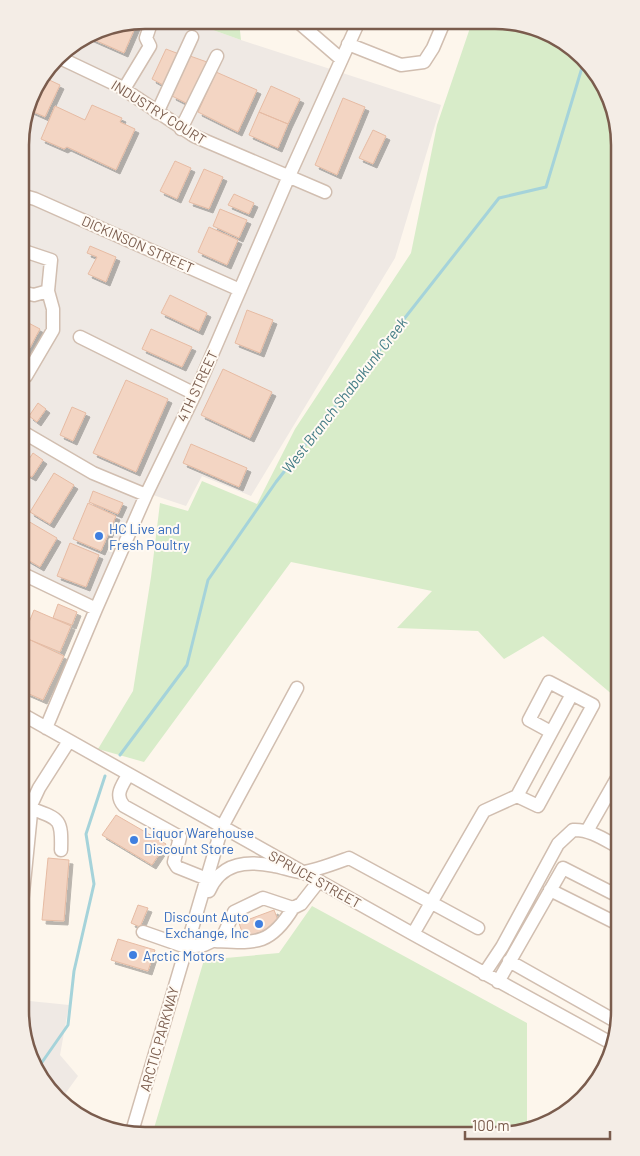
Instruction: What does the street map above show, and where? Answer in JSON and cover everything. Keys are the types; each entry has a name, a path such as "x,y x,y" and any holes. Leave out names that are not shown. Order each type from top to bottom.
{"street":[{"path":"124,89 150,46 146,38 149,29"},
{"path":"305,29 341,59"},
{"name":"4TH STREET","path":"46,728 146,495 195,394 289,176 355,29"},
{"path":"348,44 401,65 424,62 433,48 441,29"},
{"path":"157,112 192,37"},
{"path":"181,129 217,56"},
{"name":"INDUSTRY COURT","path":"66,60 124,89 194,136 324,192"},
{"name":"DICKINSON STREET","path":"29,197 240,290"},
{"path":"29,253 51,260 48,291 54,309 53,330 29,368"},
{"path":"29,294 34,295 48,291"},
{"path":"80,337 195,394"},
{"path":"29,436 93,473 146,495"},
{"path":"29,577 96,609"},
{"path":"516,796 538,806 593,705 549,682 529,720 551,732"},
{"name":"ARCTIC PARKWAY","path":"134,1126 222,827 296,688"},
{"path":"413,934 484,811 516,796 572,694"},
{"name":"SPRUCE STREET","path":"29,718 498,982 607,1041"},
{"path":"29,836 32,806 39,788 69,741"},
{"path":"128,775 118,794 119,801 124,806 180,837 174,862 177,867 206,879"},
{"path":"587,831 611,788"},
{"path":"29,804 55,817 62,828 61,850"},
{"path":"484,974 502,947 558,844 573,830 587,831 611,843"},
{"path":"186,947 215,878 239,864 252,862 302,872 348,858 478,928"},
{"path":"498,982 563,868 611,892"},
{"path":"214,941 252,942 268,937 284,923 293,908 301,904 319,882"},
{"path":"550,890 611,920"},
{"path":"143,932 186,947 204,945 223,936 234,912 248,904 263,898 293,908"},
{"path":"509,961 611,1018"},
{"path":"592,1032 610,1025"}],"shaded area":[{"path":"138,29 210,29 441,105 395,258 251,496 202,476 186,506 147,493 97,606 29,574 29,145 31,123 35,108 48,81 58,68 74,53 87,44 115,33"},
{"path":"29,1001 69,1005 60,1055 78,1076 65,1095 48,1075 35,1048 31,1033"}],"green space":[{"path":"210,29 240,29 241,40"},
{"path":"470,29 517,31 532,35 559,48 582,68 592,81 605,108 609,123 611,145 611,693 543,636 504,659 478,631 397,628 432,591 291,562 144,762 98,749 133,691 151,577 160,503 188,511 202,481 257,504 295,429 411,253 437,125"},
{"path":"312,906 527,1023 527,1122 502,1127 154,1127 204,960 279,953"}],"building":[{"path":"134,29 124,53 95,40 115,33"},
{"path":"166,49 179,54 165,86 152,79"},
{"path":"190,56 207,62 188,104 172,96"},
{"path":"216,72 257,90 238,132 198,112"},
{"path":"49,80 60,85 45,117 34,112"},
{"path":"271,86 300,99 288,124 259,112"},
{"path":"343,98 365,107 337,175 315,165"},
{"path":"92,105 122,118 120,122 135,129 116,170 67,147 64,149 41,139 55,106 85,120"},
{"path":"259,112 288,124 278,148 249,135"},
{"path":"373,130 386,136 373,164 359,158"},
{"path":"175,161 191,168 177,199 160,191"},
{"path":"204,169 223,177 209,209 189,202"},
{"path":"234,194 254,203 249,214 228,205"},
{"path":"220,209 247,220 239,238 213,226"},
{"path":"209,227 238,240 227,265 198,252"},
{"path":"90,246 116,257 106,282 88,274 97,257 87,253"},
{"path":"170,295 207,313 199,331 161,313"},
{"path":"247,310 273,320 260,353 235,343"},
{"path":"29,323 40,329 29,349"},
{"path":"151,329 192,347 182,367 142,349"},
{"path":"223,369 272,392 250,438 201,415"},
{"path":"126,380 168,399 136,472 93,453"},
{"path":"38,403 46,409 37,422 29,416"},
{"path":"72,407 86,413 73,441 60,435"},
{"path":"191,444 247,468 239,487 183,463"},
{"path":"33,453 43,460 32,477 29,475 29,459"},
{"path":"54,473 74,485 50,524 30,512"},
{"path":"93,491 123,503 118,514 89,502"},
{"path":"88,503 116,516 101,551 73,539"},
{"path":"29,522 57,538 40,567 29,561"},
{"path":"70,543 99,555 86,587 57,576"},
{"path":"58,604 77,612 72,625 53,618"},
{"path":"34,610 71,626 60,652 29,639 29,622"},
{"path":"29,639 64,656 43,700 29,694"},
{"name":"Liquor Warehouse Discount Store","path":"116,815 166,844 152,865 102,835"},
{"path":"48,858 69,860 64,921 42,920"},
{"path":"138,905 148,908 140,927 131,923"},
{"name":"Discount Auto Exchange, Inc","path":"274,910 280,925 244,938 239,923"},
{"name":"Arctic Motors","path":"118,939 155,950 148,971 111,960"}],"waterway":[{"name":"West Branch Shabakunk Creek","path":"120,755 187,665 208,580 276,482 499,198 546,187 582,68"},
{"name":"West Branch Shabakunk Creek","path":"42,1063 68,1025 74,971 94,884 86,834 105,776"}],"place":[{"name":"HC Live and Fresh Poultry","path":"99,536"},
{"name":"Liquor Warehouse Discount Store","path":"134,840"},
{"name":"Discount Auto Exchange, Inc","path":"259,924"},
{"name":"Arctic Motors","path":"133,955"}]}
